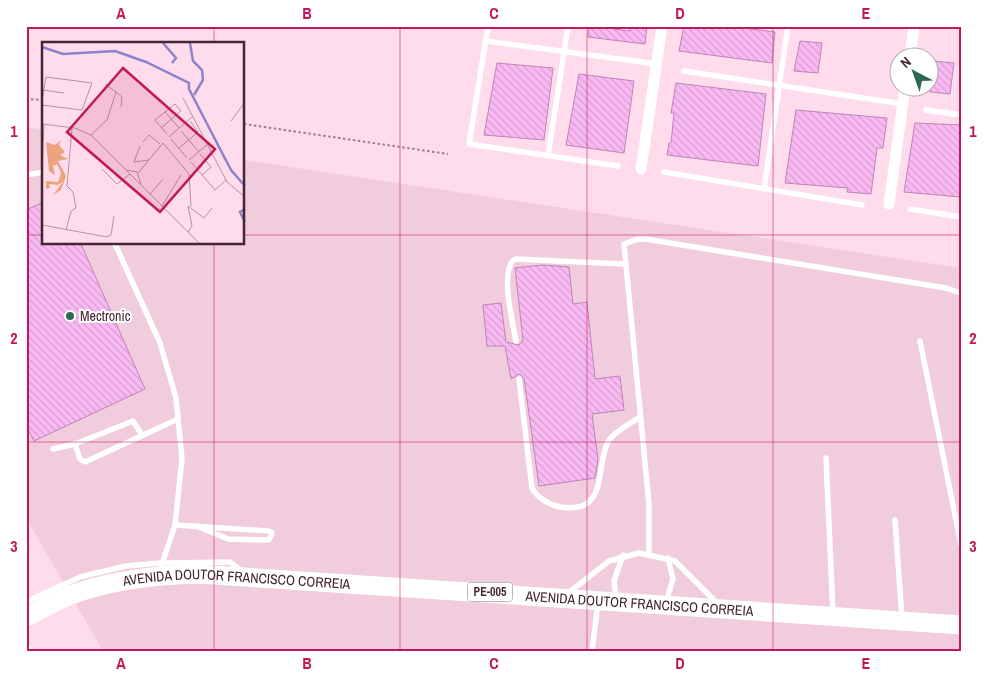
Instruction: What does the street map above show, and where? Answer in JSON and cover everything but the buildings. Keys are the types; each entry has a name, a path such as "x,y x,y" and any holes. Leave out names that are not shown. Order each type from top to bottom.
{"main road":[{"name":"AVENIDA DOUTOR FRANCISCO CORREIA","path":"26,617 83,591 160,569 199,574 961,625"}],"street":[{"path":"641,169 662,26"},
{"path":"911,48 914,26"},
{"path":"889,204 904,98"}],"lane":[{"path":"488,26 469,144 618,166"},
{"path":"548,156 568,26"},
{"path":"764,189 788,26"},
{"path":"486,41 657,64"},
{"path":"684,71 903,104"},
{"path":"926,110 961,115"},
{"path":"26,175 42,172"},
{"path":"664,172 862,205"},
{"path":"910,209 961,217"},
{"path":"649,554 649,504 624,264 624,244 638,239 645,239 946,288 961,293"},
{"path":"26,602 50,589 102,570 160,569 174,525 182,459 171,379 160,343 115,245"},
{"path":"516,341 506,275 510,262 514,259 624,264"},
{"path":"920,341 961,545"},
{"path":"520,379 532,488 548,503 558,507 575,508 588,501 598,488 606,445 610,438 640,417"},
{"path":"76,444 80,459 85,462 178,419"},
{"path":"53,449 76,444 133,421 142,435"},
{"path":"826,458 833,617"},
{"path":"895,520 902,621"},
{"path":"174,525 196,526 269,531 272,533 270,539 266,540 228,539 196,526"},
{"path":"563,597 609,561 623,555 649,554 675,560 721,608"},
{"path":"592,651 623,555"},
{"path":"666,604 673,579 668,558"}],"path":[{"path":"26,98 42,100"},
{"path":"245,124 448,154"}],"shaded area":[{"path":"26,127 42,130 42,245 245,245 245,160 961,268 961,651 103,651 26,518"}],"place":[{"name":"Mectronic","path":"70,316"}]}
